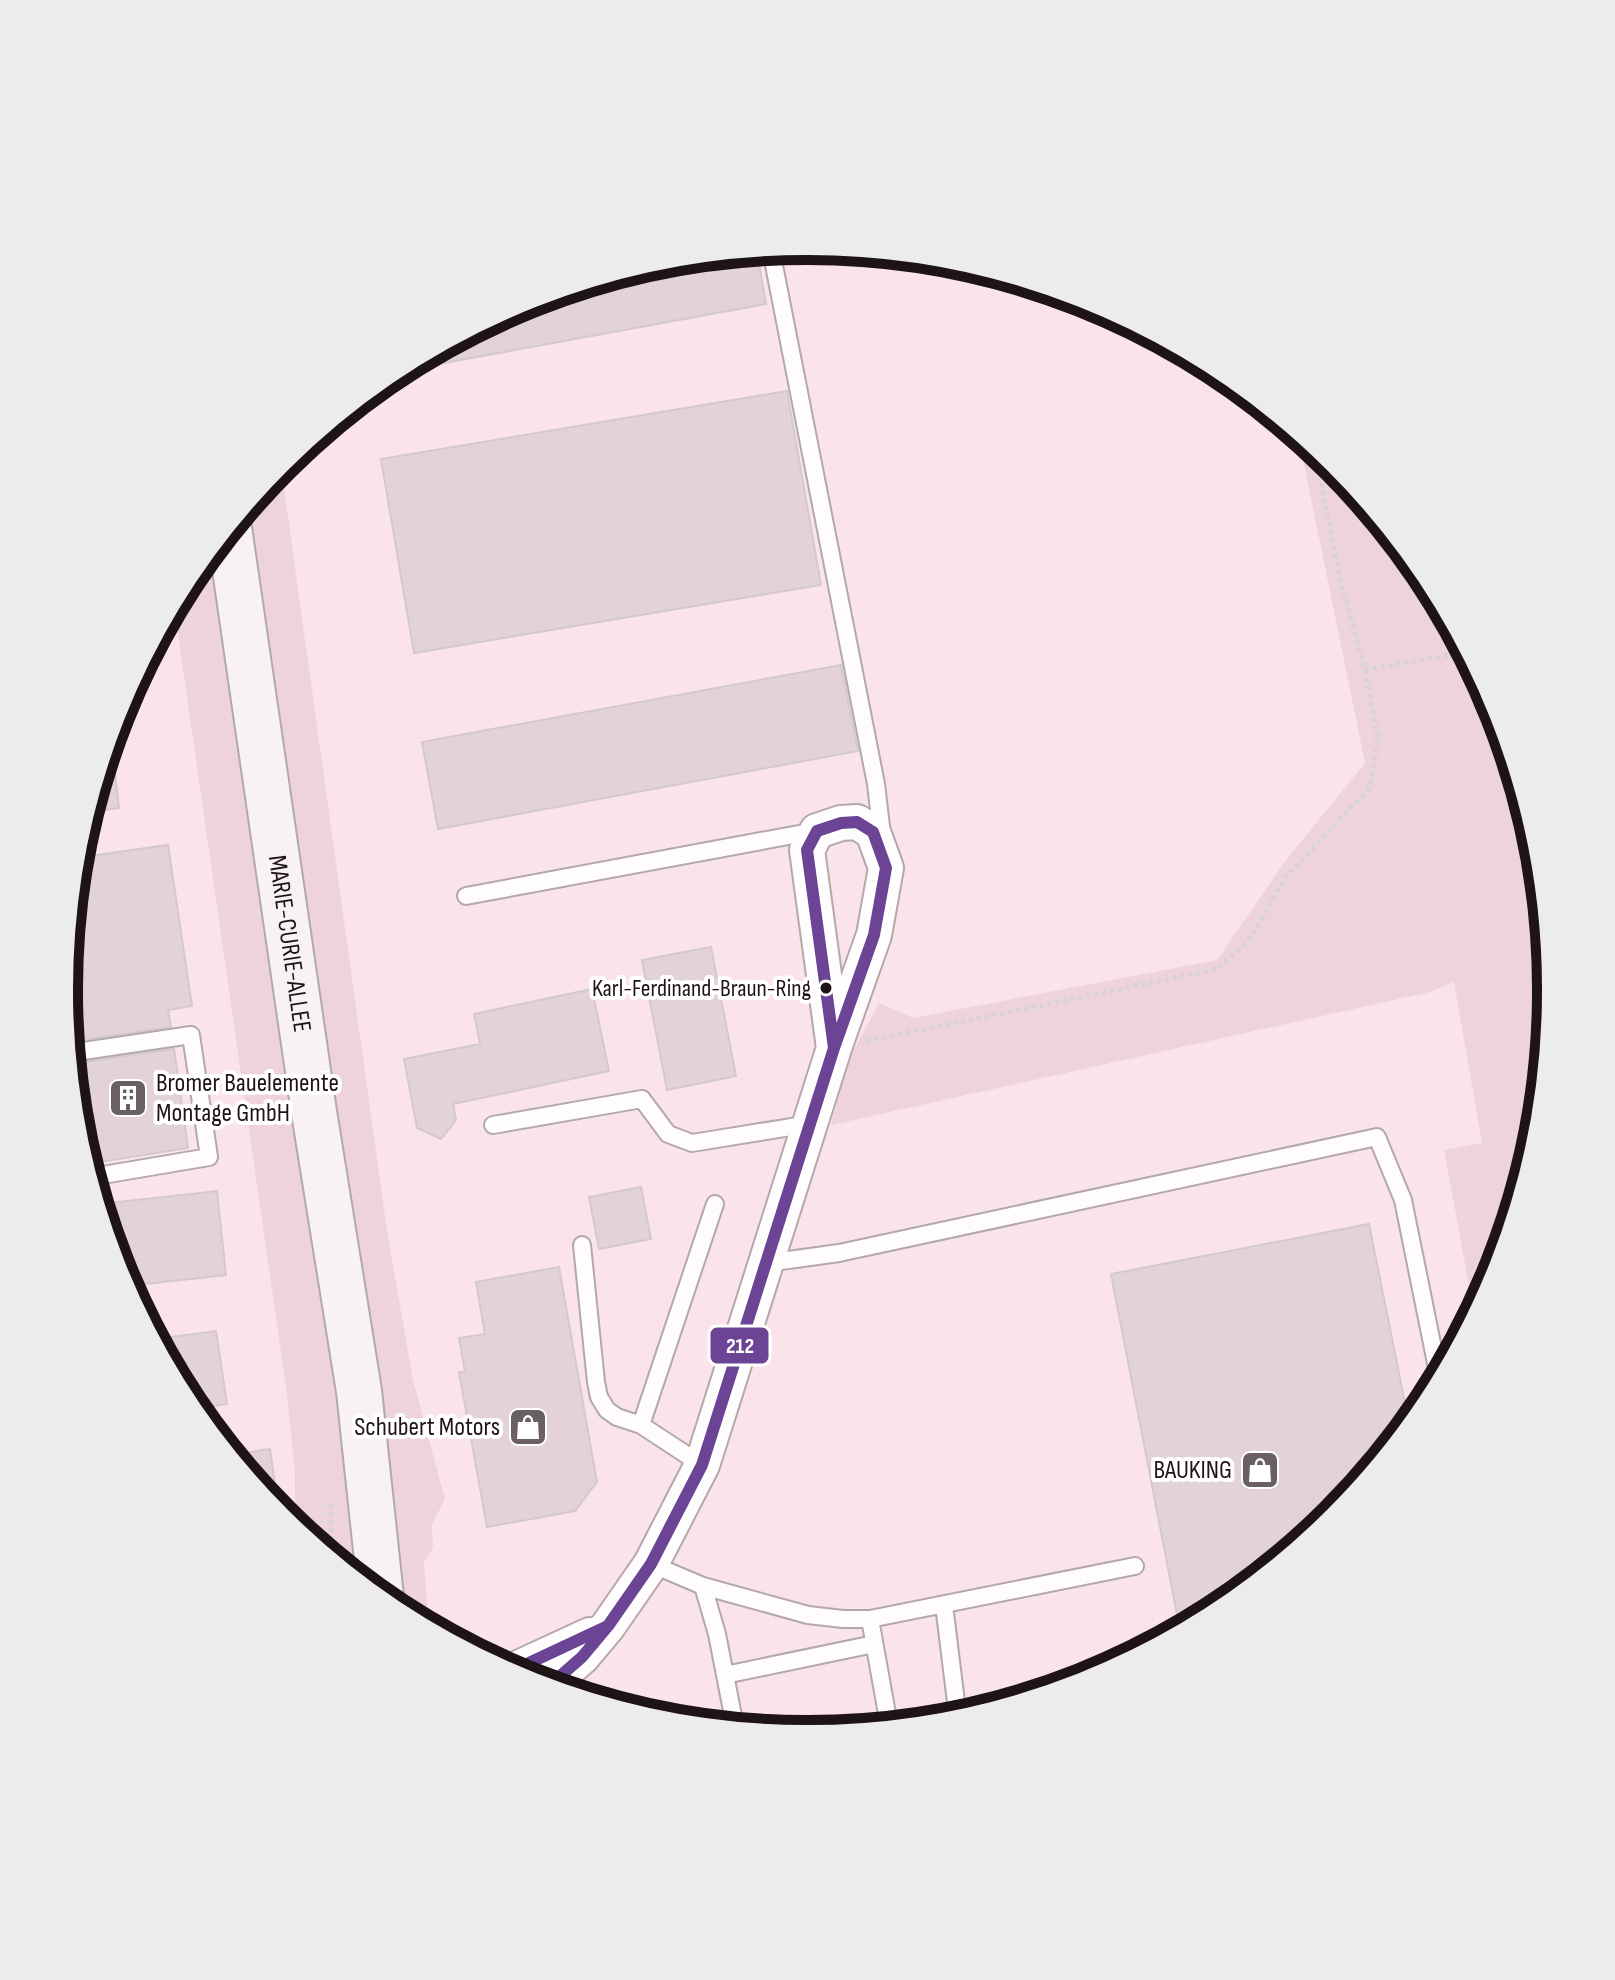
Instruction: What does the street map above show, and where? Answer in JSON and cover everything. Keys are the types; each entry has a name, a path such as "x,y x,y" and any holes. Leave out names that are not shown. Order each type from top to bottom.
{"main road":[{"name":"MARIE-CURIE-ALLEE","path":"231,543 312,1097 359,1391 379,1581"}],"street":[{"path":"560,1676 582,1657 608,1626 651,1564 702,1465 834,1048 874,935 886,868 873,832 857,822 841,823 817,831 807,850 834,1048"},
{"path":"527,1664 608,1626"}],"lane":[{"path":"773,261 876,784 886,868"},
{"path":"466,896 817,831"},
{"path":"81,1051 191,1035 209,1157 102,1175"},
{"path":"493,1125 642,1099 668,1134 692,1143 812,1124"},
{"path":"767,1263 839,1253 1377,1137 1403,1200 1435,1361"},
{"path":"641,1425 715,1204"},
{"path":"582,1245 599,1397 607,1410 617,1417 641,1425 702,1465"},
{"path":"651,1564 703,1586 808,1615 843,1619 870,1619 1135,1566"},
{"path":"703,1586 717,1634 733,1715"},
{"path":"944,1605 956,1704"},
{"path":"870,1619 887,1715"},
{"path":"725,1675 874,1644"}],"path":[{"path":"834,1048 1218,969 1253,935 1283,880 1370,788 1378,738 1318,470"},
{"path":"1365,670 1455,654"}],"shaded area":[{"path":"760,262 855,262 903,267 996,285 1087,316 1172,358 1213,383 1252,411 1302,455 1365,763 1286,860 1217,960 913,1018 849,1059 1430,992 1455,982 1482,1144 1444,1151 1470,1294 1439,1355 1386,1434 1323,1506 1252,1569 1172,1622 1087,1664 996,1695 903,1713 808,1720 712,1713 619,1695 528,1664 428,1613 424,1562 433,1548 432,1525 445,1499 413,1380 387,1230 283,483 363,411 402,383 485,336 528,316 619,285 712,267"},
{"path":"1302,455 1356,509 1386,546 1439,625 1462,667 1498,756 1523,848 1531,895 1537,990 1531,1085 1512,1179 1470,1294 1444,1150 1482,1143 1454,982 1430,992 831,1125 849,1059 879,1003 913,1018 1217,960 1286,860 1365,763"},
{"path":"283,483 387,1230 413,1380 445,1499 432,1525 433,1548 424,1562 428,1613 363,1569 295,1509 295,1472 287,1395 177,624 229,546"},
{"path":"177,624 287,1395 295,1472 295,1509 229,1434 201,1395 153,1313 117,1224 103,1179 84,1085 78,990 84,895 92,848 117,756 153,667"}],"building":[{"path":"759,262 766,304 431,365 528,316 619,285 665,275"},
{"path":"787,391 821,585 414,653 381,459"},
{"path":"841,665 858,751 438,829 422,742"},
{"path":"114,765 119,808 101,810"},
{"path":"168,845 192,1006 168,1010 171,1027 80,1040 80,942 91,856"},
{"path":"711,947 736,1076 667,1090 642,960"},
{"path":"592,989 609,1071 453,1104 456,1120 441,1139 417,1128 404,1059 480,1044 474,1014"},
{"name":"Bromer Bauelemente Montage GmbH","path":"174,1049 188,1148 99,1162 82,1062"},
{"path":"641,1187 651,1239 599,1249 589,1197"},
{"path":"217,1191 226,1275 141,1284 110,1203"},
{"name":"BAUKING","path":"1369,1224 1406,1407 1356,1471 1323,1506 1252,1569 1178,1618 1111,1274"},
{"name":"Schubert Motors","path":"559,1267 597,1482 575,1511 487,1527 459,1372 465,1372 459,1338 485,1334 476,1282"},
{"path":"216,1331 227,1404 209,1407 166,1338"},
{"path":"270,1449 276,1489 259,1471 244,1453"}],"transit line":[{"name":"212","path":"857,822 873,832 886,868 874,935 834,1048 807,850 817,831 841,823 857,822"},
{"name":"212","path":"608,1626 651,1564 702,1465 834,1048"},
{"name":"212","path":"527,1664 608,1626"},
{"name":"212","path":"560,1676 582,1657 608,1626"}],"place":[{"name":"Karl-Ferdinand-Braun-Ring","path":"826,988"},
{"name":"Bromer Bauelemente Montage GmbH","path":"128,1098"},
{"name":"Schubert Motors","path":"528,1427"},
{"name":"BAUKING","path":"1260,1470"}]}
